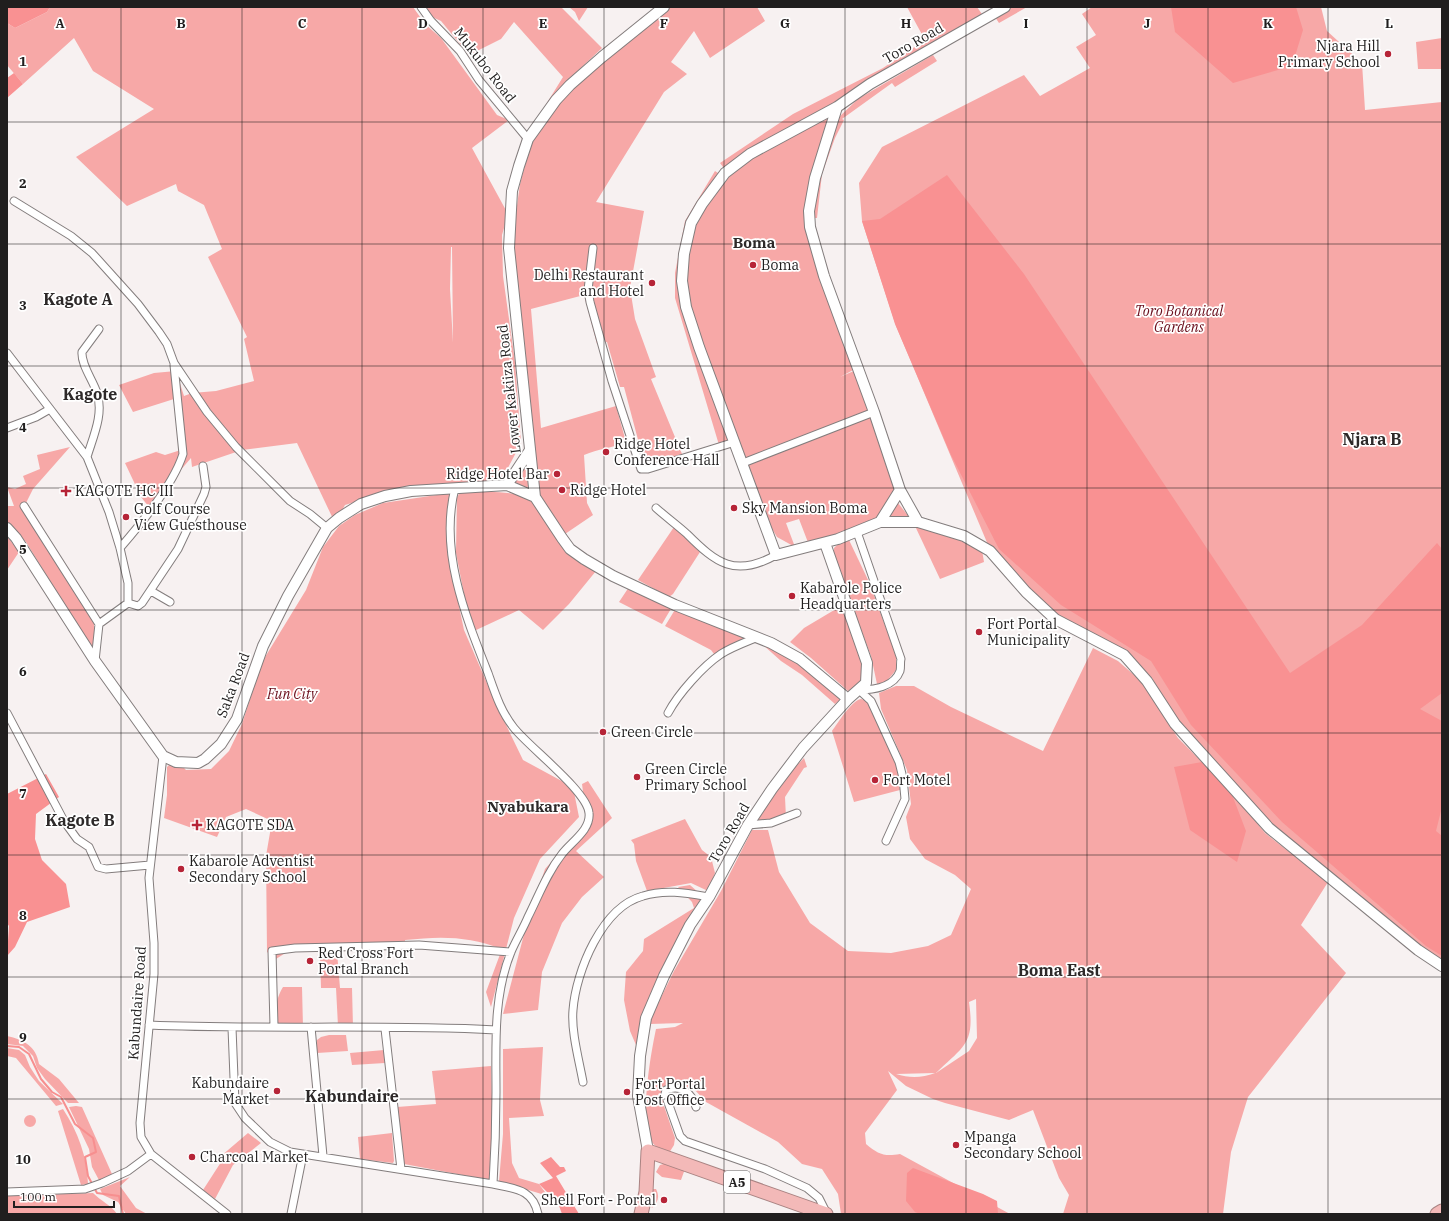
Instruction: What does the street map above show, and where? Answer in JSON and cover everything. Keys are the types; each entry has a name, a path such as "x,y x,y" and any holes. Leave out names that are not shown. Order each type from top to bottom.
{"highway":[{"path":"641,1214 646,1192 648,1151"},
{"name":"A5","path":"648,1151 826,1214"},
{"path":"1437,1214 1442,1211"}],"main road":[{"name":"Lower Kakiiza Road","path":"664,7 570,85 556,100 528,139 512,191 509,248 535,497 570,549 584,559 613,576 675,605 758,637 800,659 848,699"},
{"name":"Toro Road","path":"776,555 699,347 686,307 682,281 684,254 691,223 702,204 724,173 750,154 837,107 870,84 1005,7"},
{"path":"837,107 815,178 809,211 810,227 824,276 874,412 900,490 918,522"},
{"path":"507,485 530,450"},
{"name":"Saka Road","path":"163,756 176,762 198,763 206,759 221,744 237,719 263,646 288,596 327,528 340,518 361,504 385,496 411,491 507,485 535,497"},
{"path":"880,522 900,490"},
{"path":"776,555 825,543 880,522 918,522 964,536 990,551 1026,592 1055,619 1124,655 1148,681 1175,724 1269,828 1418,950 1442,966"},
{"path":"7,528 16,538 95,661 163,756"},
{"name":"Toro Road","path":"648,1151 638,1096 640,1056 646,1018 664,976 690,925 709,897 748,825 803,748 848,699 866,683 868,663 825,543"}],"street":[{"name":"Mukubo Road","path":"421,7 431,21 441,29 460,51 479,80 528,139"},
{"path":"14,201 71,236 92,253 138,304 167,344 174,363 207,412 236,447 290,502 310,514 327,528"},
{"path":"593,248 588,290 590,302 612,381 641,469 648,469 735,442"},
{"path":"87,457 95,436 99,406 97,394 84,364 82,352 99,329"},
{"path":"7,353 87,457 109,512 120,548 128,583 128,603"},
{"path":"120,548 141,524 179,466 183,454 174,363"},
{"path":"7,428 36,417 50,409"},
{"path":"742,463 874,412"},
{"path":"128,603 138,606 142,603 178,549 202,502 206,487 203,466"},
{"path":"455,488 451,501 450,523 453,567 464,611 503,713 514,729 583,798 589,813 586,827 563,852 541,887 511,952 498,998 496,1030 496,1132 493,1184"},
{"path":"24,506 99,624 95,661"},
{"path":"656,508 677,525 704,552 721,563 740,566 769,559 776,555"},
{"path":"857,532 900,658 900,672 893,680 872,690 859,690"},
{"path":"151,591 170,602"},
{"path":"99,624 128,603"},
{"path":"668,713 675,702 705,667 721,654 758,637"},
{"path":"859,690 872,701 896,755 903,778 905,799 886,841"},
{"path":"7,713 64,821 77,839 89,847 98,867 106,869 150,865"},
{"name":"Kabundaire Road","path":"163,756 156,831 150,865 154,974 140,1128 141,1137 151,1154 227,1214"},
{"path":"748,825 771,823 797,813"},
{"path":"583,1082 573,1009 584,962 604,926 619,911 641,896 662,892 677,892 709,897"},
{"path":"274,1026 272,950 295,948 419,945 511,952"},
{"path":"149,1025 232,1028 274,1026 496,1030"},
{"path":"311,1027 323,1156"},
{"path":"232,1028 235,1103 239,1111 270,1142 290,1152 493,1184 528,1194 536,1203 538,1214"},
{"path":"385,1029 401,1169"},
{"path":"696,1107 694,1098 686,1091 675,1087 666,1090 665,1094 680,1136 685,1141 765,1169 807,1188 819,1198 826,1214"},
{"path":"7,1192 85,1189 102,1184 128,1171 151,1154"},
{"path":"291,1214 303,1154"}],"green space":[{"path":"50,7 413,7 425,24 441,38 497,115 509,120 472,148 508,214 502,235 503,276 515,362 521,443 501,481 464,482 390,491 345,505 335,523 297,443 242,450 192,467 191,458 149,507 141,497 125,463 156,452 165,455 184,449 174,399 133,412 119,385 154,373 176,371 184,396 192,393 216,391 254,381 244,339 247,337 208,257 222,249 204,205 178,191 176,184 127,206 76,157 154,109 93,71 74,38 23,84 7,65 7,23 15,28 47,12","holes":["452,247 453,343 450,289"]},
{"path":"425,7 561,7 602,48 566,82 532,127 563,77 514,22 501,39 469,55 441,21 430,16"},
{"path":"569,7 588,7 579,21 575,12"},
{"path":"670,7 757,7 765,21 710,58 694,31 671,62 687,74 664,92 596,202 644,211 630,288 635,319 656,377 651,379 682,454 645,466 624,387 620,387 607,342 597,344 584,295 531,309 541,428 616,406 626,442 584,455 587,503 593,515 565,534 554,522 538,493 512,241 520,184 531,142 560,99 629,38"},
{"path":"907,7 977,7 984,17 726,171 720,163 793,114 883,68 925,40"},
{"path":"1012,7 1027,7 999,23 995,17"},
{"name":"Toro Botanical Gardens","path":"1092,7 1321,7 1327,31 1362,63 1365,110 1442,102 1442,960 1421,946 1273,826 1178,722 1152,678 1123,650 1055,619 991,552 896,326 862,221 859,183 882,147 1024,75 1040,96 1090,68 1076,47 1096,35 1082,14"},
{"path":"1442,38 1442,69 1418,69 1416,42"},
{"path":"933,55 937,61 895,87 892,83 842,119 844,120 835,138 822,174 817,218 811,218 817,177 839,117 858,99"},
{"name":"Boma","path":"835,113 809,211 857,368 840,377 856,370 896,482 894,501 878,520 809,545 799,519 786,523 795,547 777,537 762,512 687,308 683,280 694,225 703,205 748,157 801,128 822,122"},
{"path":"715,171 721,175 702,200 680,282 730,442 719,445 675,298 675,273 685,221"},
{"path":"70,447 33,489 25,505 94,620 94,640 92,647 26,542 7,524 7,506 14,506 7,487 15,489 26,484 23,476 40,469 37,455"},
{"path":"526,458 528,486 526,491 513,483"},
{"name":"Fun City","path":"450,493 447,550 464,630 496,704 523,760 571,786 574,792 579,817 540,859 514,918 491,1007 486,992 502,949 466,939 443,938 405,940 405,951 388,949 290,950 276,959 267,952 266,856 272,821 246,809 226,817 217,837 164,818 167,795 167,767 170,764 182,766 186,770 211,769 229,751 242,724 262,662 306,590 323,547 339,526 355,515 383,503"},
{"path":"460,493 510,493 525,497 532,501 547,520 563,548 578,561 596,571 569,604 543,630 519,610 474,631 469,620 456,553 457,497"},
{"path":"898,503 910,518 889,517"},
{"path":"915,526 964,540 982,550 984,562 940,579"},
{"path":"674,527 688,538 700,552 673,594 669,597 638,580"},
{"path":"7,536 19,552 7,570"},
{"path":"842,540 849,540 870,584 896,656 896,670 886,682 877,684 871,656 834,559 834,548"},
{"path":"629,587 672,607 662,624 619,602"},
{"path":"841,606 864,664 863,676 857,687 848,691 811,658 790,642 804,628"},
{"path":"676,608 751,637 714,654 711,650 665,626"},
{"path":"761,643 794,660 841,699 835,704 802,675 781,661"},
{"path":"1093,648 1118,661 1141,681 1178,738 1230,790 1265,833 1328,882 1301,925 1346,973 1248,1097 1231,1152 1223,1214 1063,1214 1069,1195 1059,1178 1033,1110 1009,1120 945,1103 906,1086 888,1071 897,1090 865,1133 866,1144 885,1155 900,1154 1010,1214 841,1214 838,1194 822,1169 802,1164 778,1142 706,1102 694,1089 661,1088 664,1106 675,1138 674,1145 669,1153 655,1145 651,1141 648,1131 646,1103 651,1053 656,1029 675,1027 683,1023 648,1024 674,971 721,891 752,830 768,830 779,872 810,923 848,951 891,953 928,946 951,935 971,889 955,875 925,859 910,839 906,817 911,804 907,770 881,709 879,693 896,686 914,686 951,707 1043,751","holes":["976,999 977,1038 969,1051 936,1073 960,1050 969,1036 969,1002","935,1073 916,1077 896,1074"]},
{"path":"861,699 867,701 871,707 899,771 900,790 854,802 832,731 849,708"},
{"path":"804,758 807,767 804,768 785,797 786,818 754,825 774,789"},
{"path":"588,781 612,818 576,851 604,877 582,897 562,923 542,972 538,1010 503,1014 527,923 545,869 587,822 582,784"},
{"path":"685,819 702,850 711,857 715,873 708,891 691,883 647,891 636,861 634,844 631,840"},
{"path":"690,885 707,900 669,969 639,1052 630,1031 624,1000 626,972 643,951 644,939 694,908 692,902 678,887"},
{"path":"328,952 337,952 340,988 352,988 353,1027 338,1026 336,988 321,988 320,955"},
{"path":"283,987 302,987 303,1027 279,1025 277,1021 276,1006"},
{"path":"329,1035 346,1035 348,1051 317,1053 317,1040 321,1037"},
{"path":"7,1036 24,1042 32,1048 39,1064 59,1079 79,1103 68,1103 45,1079 37,1068 33,1056 23,1046 7,1044"},
{"path":"543,1047 540,1100 544,1116 509,1118 512,1163 519,1178 539,1184 548,1196 499,1181 503,1134 503,1049"},
{"path":"7,1048 19,1050 25,1055 30,1067 39,1081 63,1104 56,1106 16,1058 7,1056"},
{"path":"384,1050 385,1063 352,1065 350,1053"},
{"path":"491,1066 493,1133 489,1180 404,1164 397,1107 436,1104 432,1071"},
{"path":"69,1107 82,1107 112,1174 100,1182 92,1167 89,1149"},
{"path":"63,1109 73,1126 84,1154 88,1184 81,1185 58,1111"},
{"path":"30,1115 34,1117 36,1121 34,1125 30,1127 26,1125 24,1121 26,1117"},
{"path":"248,1133 261,1143 233,1165 215,1199 203,1190 223,1159 221,1156"},
{"path":"392,1133 393,1163 360,1159 358,1137"},
{"path":"667,1163 686,1166 681,1180 662,1177 656,1172 660,1165"},
{"path":"130,1177 120,1186 136,1208 147,1214 126,1214 118,1202 103,1195 100,1189"},
{"path":"653,1189 656,1189 658,1197 656,1204 652,1208 650,1203"},
{"path":"93,1193 112,1208 117,1214 7,1214 7,1196"}],"shaded area":[{"path":"7,7 50,7 47,12 15,28 7,23"},
{"path":"1171,7 1296,7 1303,30 1292,66 1233,83 1175,32"},
{"path":"14,73 23,84 7,98 7,78"},
{"path":"947,175 1024,274 1290,673 1362,625 1437,543 1442,549 1442,693 1420,709 1442,721 1442,807 1436,831 1442,836 1442,956 1426,946 1282,822 1191,725 1151,661 1061,605 999,549 951,455 895,324 862,221 880,219"},
{"path":"1202,762 1231,792 1246,831 1237,862 1190,830 1174,767"},
{"path":"46,774 59,797 36,814 35,839 42,860 66,884 70,907 27,922 15,947 7,956 9,926 7,923 7,794"},
{"path":"551,1157 560,1167 564,1167 566,1171 556,1176 579,1214 562,1214 558,1203 539,1184 553,1178 540,1163"},
{"path":"913,1168 983,1194 997,1201 998,1214 920,1214 915,1212 906,1201 907,1173"}],"waterway":[{"path":"7,1046 19,1047 29,1054 41,1079 52,1092 61,1097 75,1124 93,1138 96,1152 85,1157 88,1176 97,1193 119,1196 123,1214"}],"place":[{"name":"Njara Hill Primary School","path":"1388,54"},
{"name":"Boma","path":"753,265"},
{"name":"Delhi Restaurant and Hotel","path":"652,283"},
{"name":"Ridge Hotel Conference Hall","path":"606,452"},
{"name":"Ridge Hotel Bar","path":"557,474"},
{"name":"Ridge Hotel","path":"562,490"},
{"name":"KAGOTE HC III","path":"66,491"},
{"name":"Sky Mansion Boma","path":"734,508"},
{"name":"Golf Course View Guesthouse","path":"126,517"},
{"name":"Kabarole Police Headquarters","path":"792,596"},
{"name":"Fort Portal Municipality","path":"979,632"},
{"name":"Green Circle","path":"603,732"},
{"name":"Green Circle Primary School","path":"637,777"},
{"name":"Fort Motel","path":"875,780"},
{"name":"KAGOTE SDA","path":"197,825"},
{"name":"Kabarole Adventist Secondary School","path":"181,869"},
{"name":"Red Cross Fort Portal Branch","path":"310,961"},
{"name":"Kabundaire Market","path":"277,1091"},
{"name":"Fort Portal Post Office","path":"627,1092"},
{"name":"Mpanga Secondary School","path":"956,1145"},
{"name":"Charcoal Market","path":"192,1157"},
{"name":"Shell Fort - Portal","path":"664,1200"}],"district":[{"name":"Boma","path":"754,243"},
{"name":"Kagote A","path":"78,299"},
{"name":"Kagote","path":"90,394"},
{"name":"Njara B","path":"1372,439"},
{"name":"Nyabukara","path":"528,807"},
{"name":"Kagote B","path":"80,820"},
{"name":"Boma East","path":"1059,970"},
{"name":"Kabundaire","path":"352,1096"}]}
